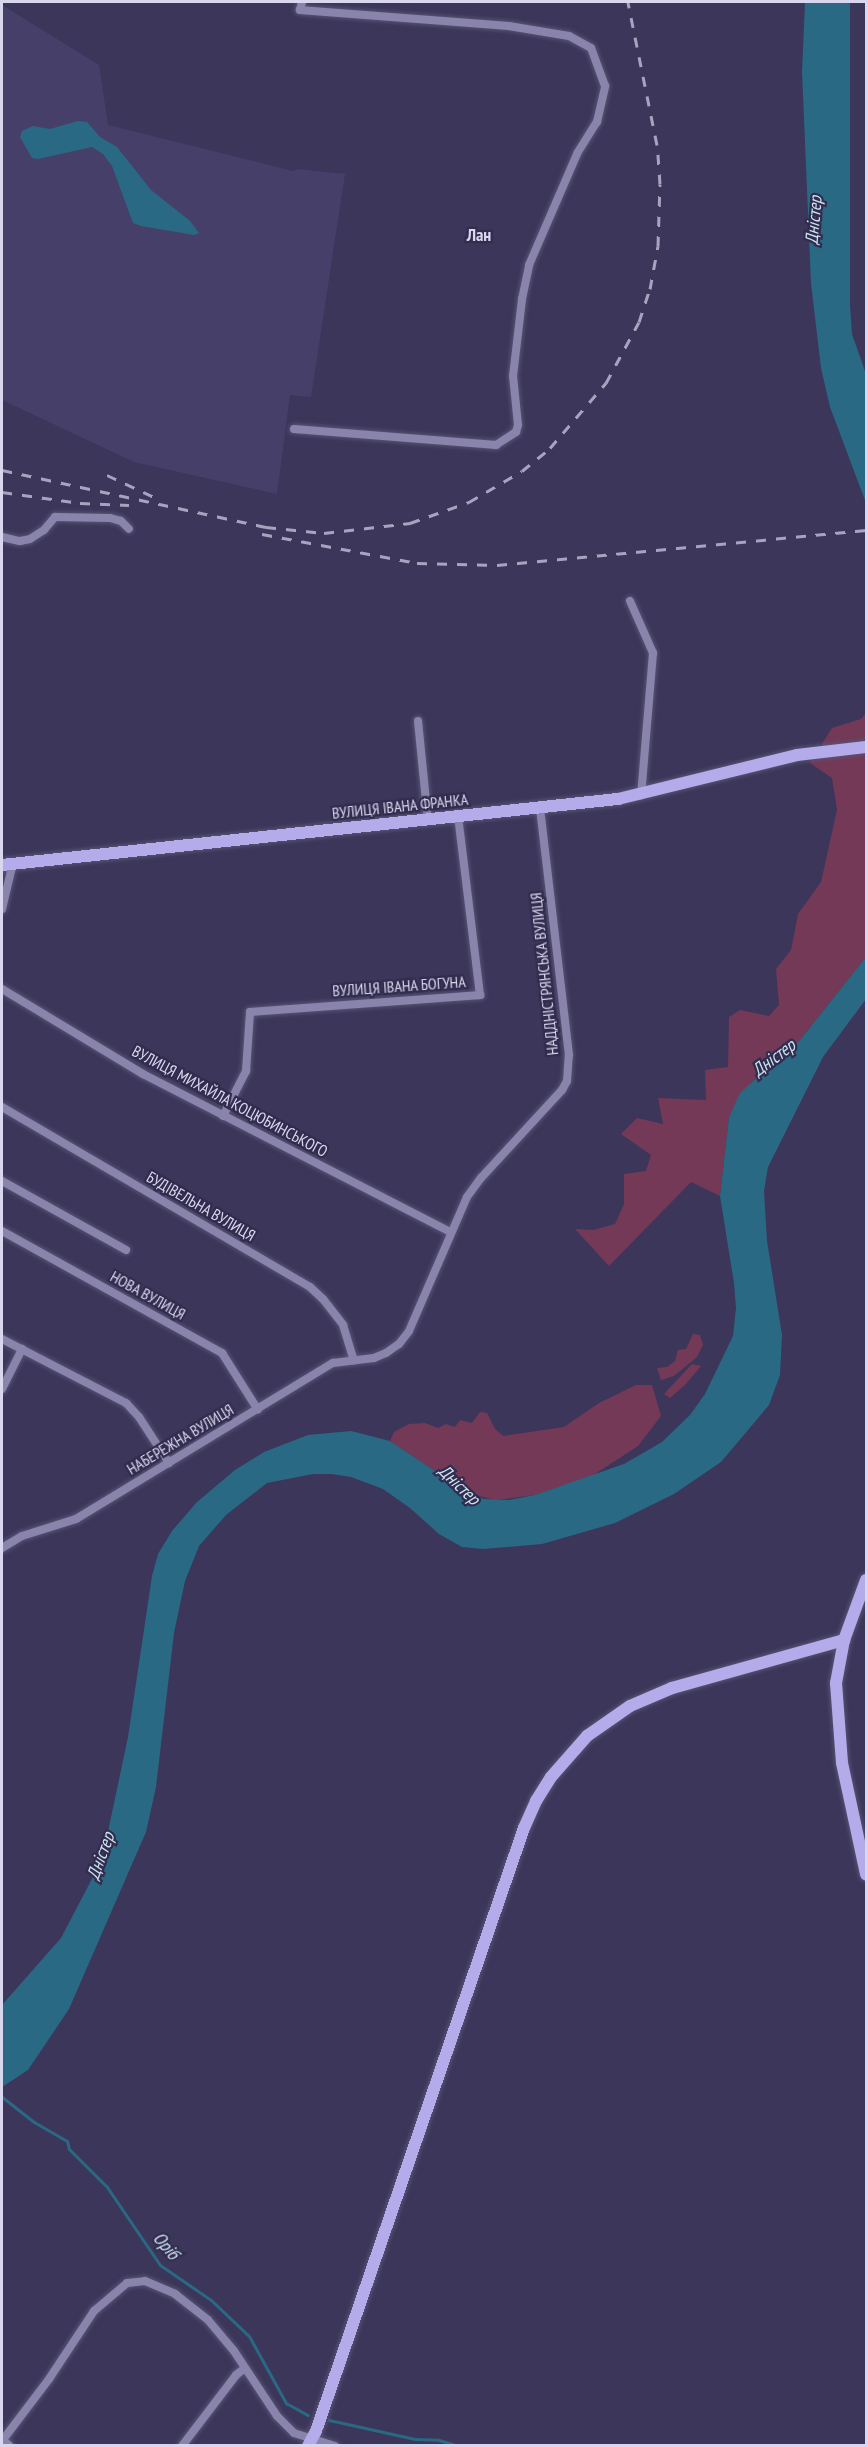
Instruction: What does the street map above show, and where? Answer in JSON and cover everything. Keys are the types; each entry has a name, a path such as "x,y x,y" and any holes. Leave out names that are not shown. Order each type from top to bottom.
{"main road":[{"name":"ВУЛИЦЯ ІВАНА ФРАНКА","path":"7,864 428,821 641,795 721,772 797,755 867,747"},
{"path":"867,1580 844,1640 836,1683 842,1763 867,1874"},
{"path":"310,2443 524,1828 536,1801 551,1777 587,1736 630,1706 672,1688 844,1640"}],"street":[{"path":"294,429 496,445 510,438 518,424 513,376 522,299 529,265 578,152 597,122 605,86 591,48 569,36 509,26 301,6"},
{"path":"2,537 20,541 30,538 44,530 55,517 110,518 121,521 129,529"},
{"path":"630,601 653,653 641,795"},
{"path":"418,721 428,821"},
{"name":"НАДДНІСТРЯНСЬКА ВУЛИЦЯ","path":"374,1358 399,1344 409,1331 467,1197 481,1178 536,1119 567,1081 569,1055 540,807"},
{"name":"ВУЛИЦЯ ІВАНА БОГУНА","path":"223,1116 246,1071 250,1012 480,995 458,817"},
{"path":"2,909 7,864"},
{"name":"ВУЛИЦЯ МИХАЙЛА КОЦЮБИНСЬКОГО","path":"2,989 143,1074 450,1232"},
{"name":"БУДІВЕЛЬНА ВУЛИЦЯ","path":"2,1107 310,1287 323,1299 343,1325 354,1360"},
{"path":"2,1181 126,1250"},
{"name":"НОВА ВУЛИЦЯ","path":"2,1231 222,1353 258,1410"},
{"path":"2,1339 126,1403 139,1417 169,1463"},
{"path":"2,1389 22,1349"},
{"name":"НАБЕРЕЖНА ВУЛИЦЯ","path":"2,1548 22,1536 76,1519 333,1363 374,1358"},
{"path":"5,2442 94,2311 127,2283 146,2281 175,2294 208,2320 245,2368 277,2416 294,2433 310,2443 336,2445"},
{"path":"182,2445 236,2375 245,2368"}],"shaded area":[{"path":"2,5 99,65 108,125 293,171 297,169 345,174 311,397 290,395 277,494 134,462 2,400"},
{"path":"866,713 866,957 800,1040 764,1070 729,1117 720,1196 691,1182 609,1266 575,1229 593,1230 615,1224 624,1204 624,1174 646,1171 651,1155 621,1134 637,1118 663,1124 658,1098 706,1100 705,1070 728,1067 729,1017 740,1010 769,1016 779,1005 776,969 791,950 798,914 821,882 837,810 832,778 810,763 832,728 861,719"},
{"path":"693,1334 700,1335 703,1345 697,1357 674,1376 661,1380 657,1368 667,1367 675,1361 678,1350 686,1349"},
{"path":"692,1364 701,1366 670,1398 664,1394"},
{"path":"636,1385 652,1385 661,1416 638,1446 592,1476 535,1495 495,1500 468,1493 390,1441 394,1432 409,1424 425,1423 438,1428 446,1424 455,1427 460,1420 472,1423 480,1412 487,1413 495,1429 503,1436 564,1427 599,1403"}],"water":[{"name":"Дністер","path":"805,2 850,2 850,305 852,334 866,374 866,503 830,407 821,368 811,283 802,72"},
{"path":"78,121 87,122 100,137 117,147 151,190 190,221 199,233 194,235 133,223 112,166 103,154 92,147 38,159 32,158 20,137 22,131 33,126 50,129"},
{"name":"Дністер","path":"866,957 866,999 823,1057 768,1167 764,1191 767,1241 782,1335 780,1375 769,1405 721,1462 674,1494 615,1523 542,1544 483,1549 462,1547 439,1534 410,1508 383,1489 351,1477 332,1474 313,1474 267,1483 226,1515 199,1546 185,1581 174,1633 156,1787 146,1832 69,2009 28,2070 2,2087 2,2005 61,1938 94,1875 106,1841 128,1737 152,1576 158,1554 172,1531 197,1502 235,1470 264,1452 308,1435 351,1431 390,1441 468,1493 484,1499 509,1500 535,1495 624,1464 662,1442 690,1415 705,1394 733,1336 736,1308 734,1283 720,1196 729,1117 740,1093 800,1040"}],"waterway":[{"name":"Оріб","path":"2,2097 34,2122 67,2141 69,2149 107,2187 160,2265 211,2300 249,2336 286,2403 308,2415"},
{"name":"Оріб","path":"329,2420 415,2439 439,2440 459,2446"}],"railway":[{"path":"2,470 266,527 324,533 410,523 469,502 522,471 550,448 606,383 639,322 650,289 658,246 660,184 657,145 628,2"},
{"path":"107,475 156,498"},
{"path":"2,492 80,503 129,505"},
{"path":"262,534 417,563 497,565 866,530"}],"district":[{"name":"Лан","path":"479,235"}]}
